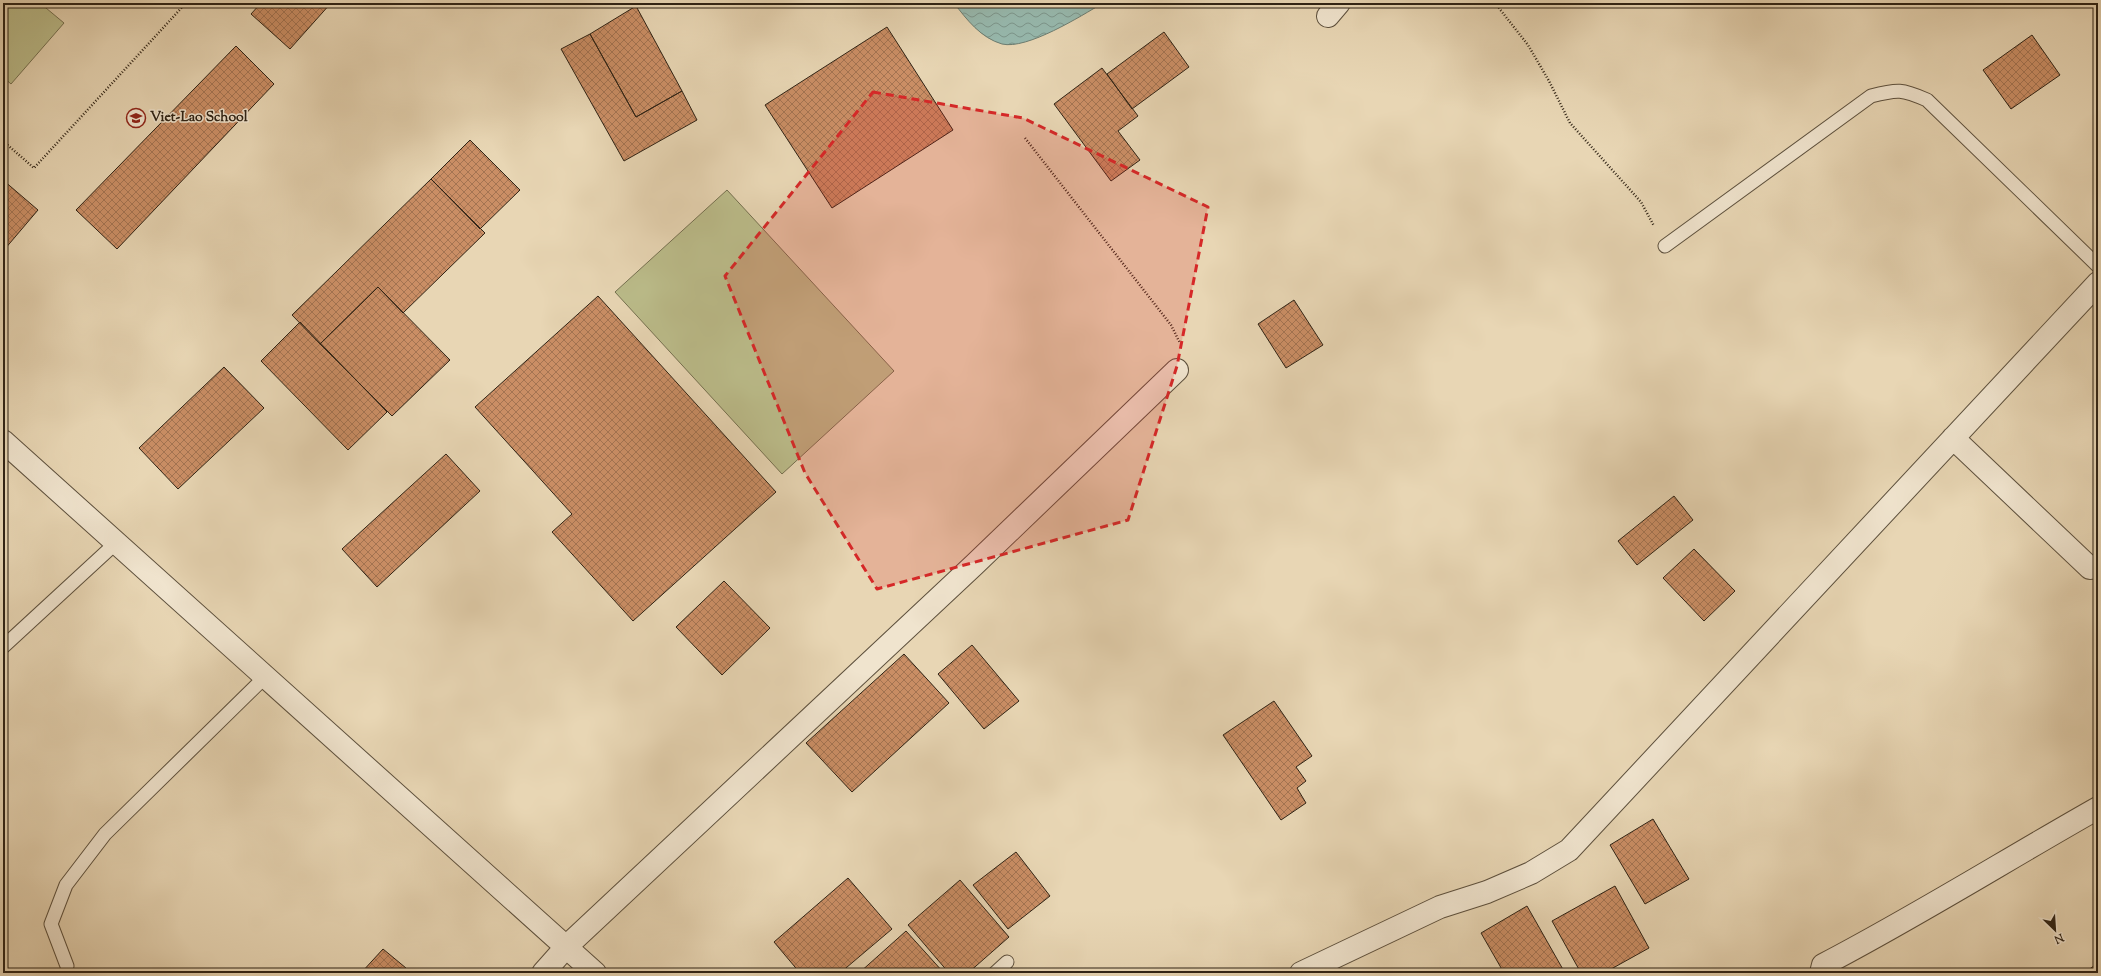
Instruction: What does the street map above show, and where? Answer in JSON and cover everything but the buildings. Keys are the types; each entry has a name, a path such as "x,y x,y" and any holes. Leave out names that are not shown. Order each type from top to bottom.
{"street":[{"path":"1301,973 1440,907 1487,892 1524,875 1569,850 2098,283"},
{"path":"543,973 567,946 968,571 1177,370"},
{"path":"1953,438 2090,568"},
{"path":"3,441 567,946 595,973"},
{"path":"1821,973 1823,965 1888,931 2004,861 2098,808"}],"lane":[{"path":"1665,246 1872,96 1888,91 1905,90 1927,100 2098,266"},
{"path":"3,647 117,542"},
{"path":"67,966 50,924 66,885 105,834 266,676"},
{"path":"995,973 1007,962"}],"path":[{"path":"3,141 34,168 186,3"},
{"path":"1495,3 1528,45 1549,81 1570,123 1641,202 1665,246"},
{"path":"1025,138 1171,325 1182,348 1177,370"}],"highlighted area":[{"path":"873,92 1023,118 1208,207 1177,366 1128,520 877,589 805,473 725,276"}],"green space":[{"path":"3,3 40,3 64,23 11,84 3,77"},
{"path":"727,190 894,371 782,474 615,292"}],"water":[{"path":"954,3 1103,3 1054,31 1025,42 1002,44 987,37 975,28"}],"place":[{"name":"Viet-Lao School","path":"136,118"}]}
